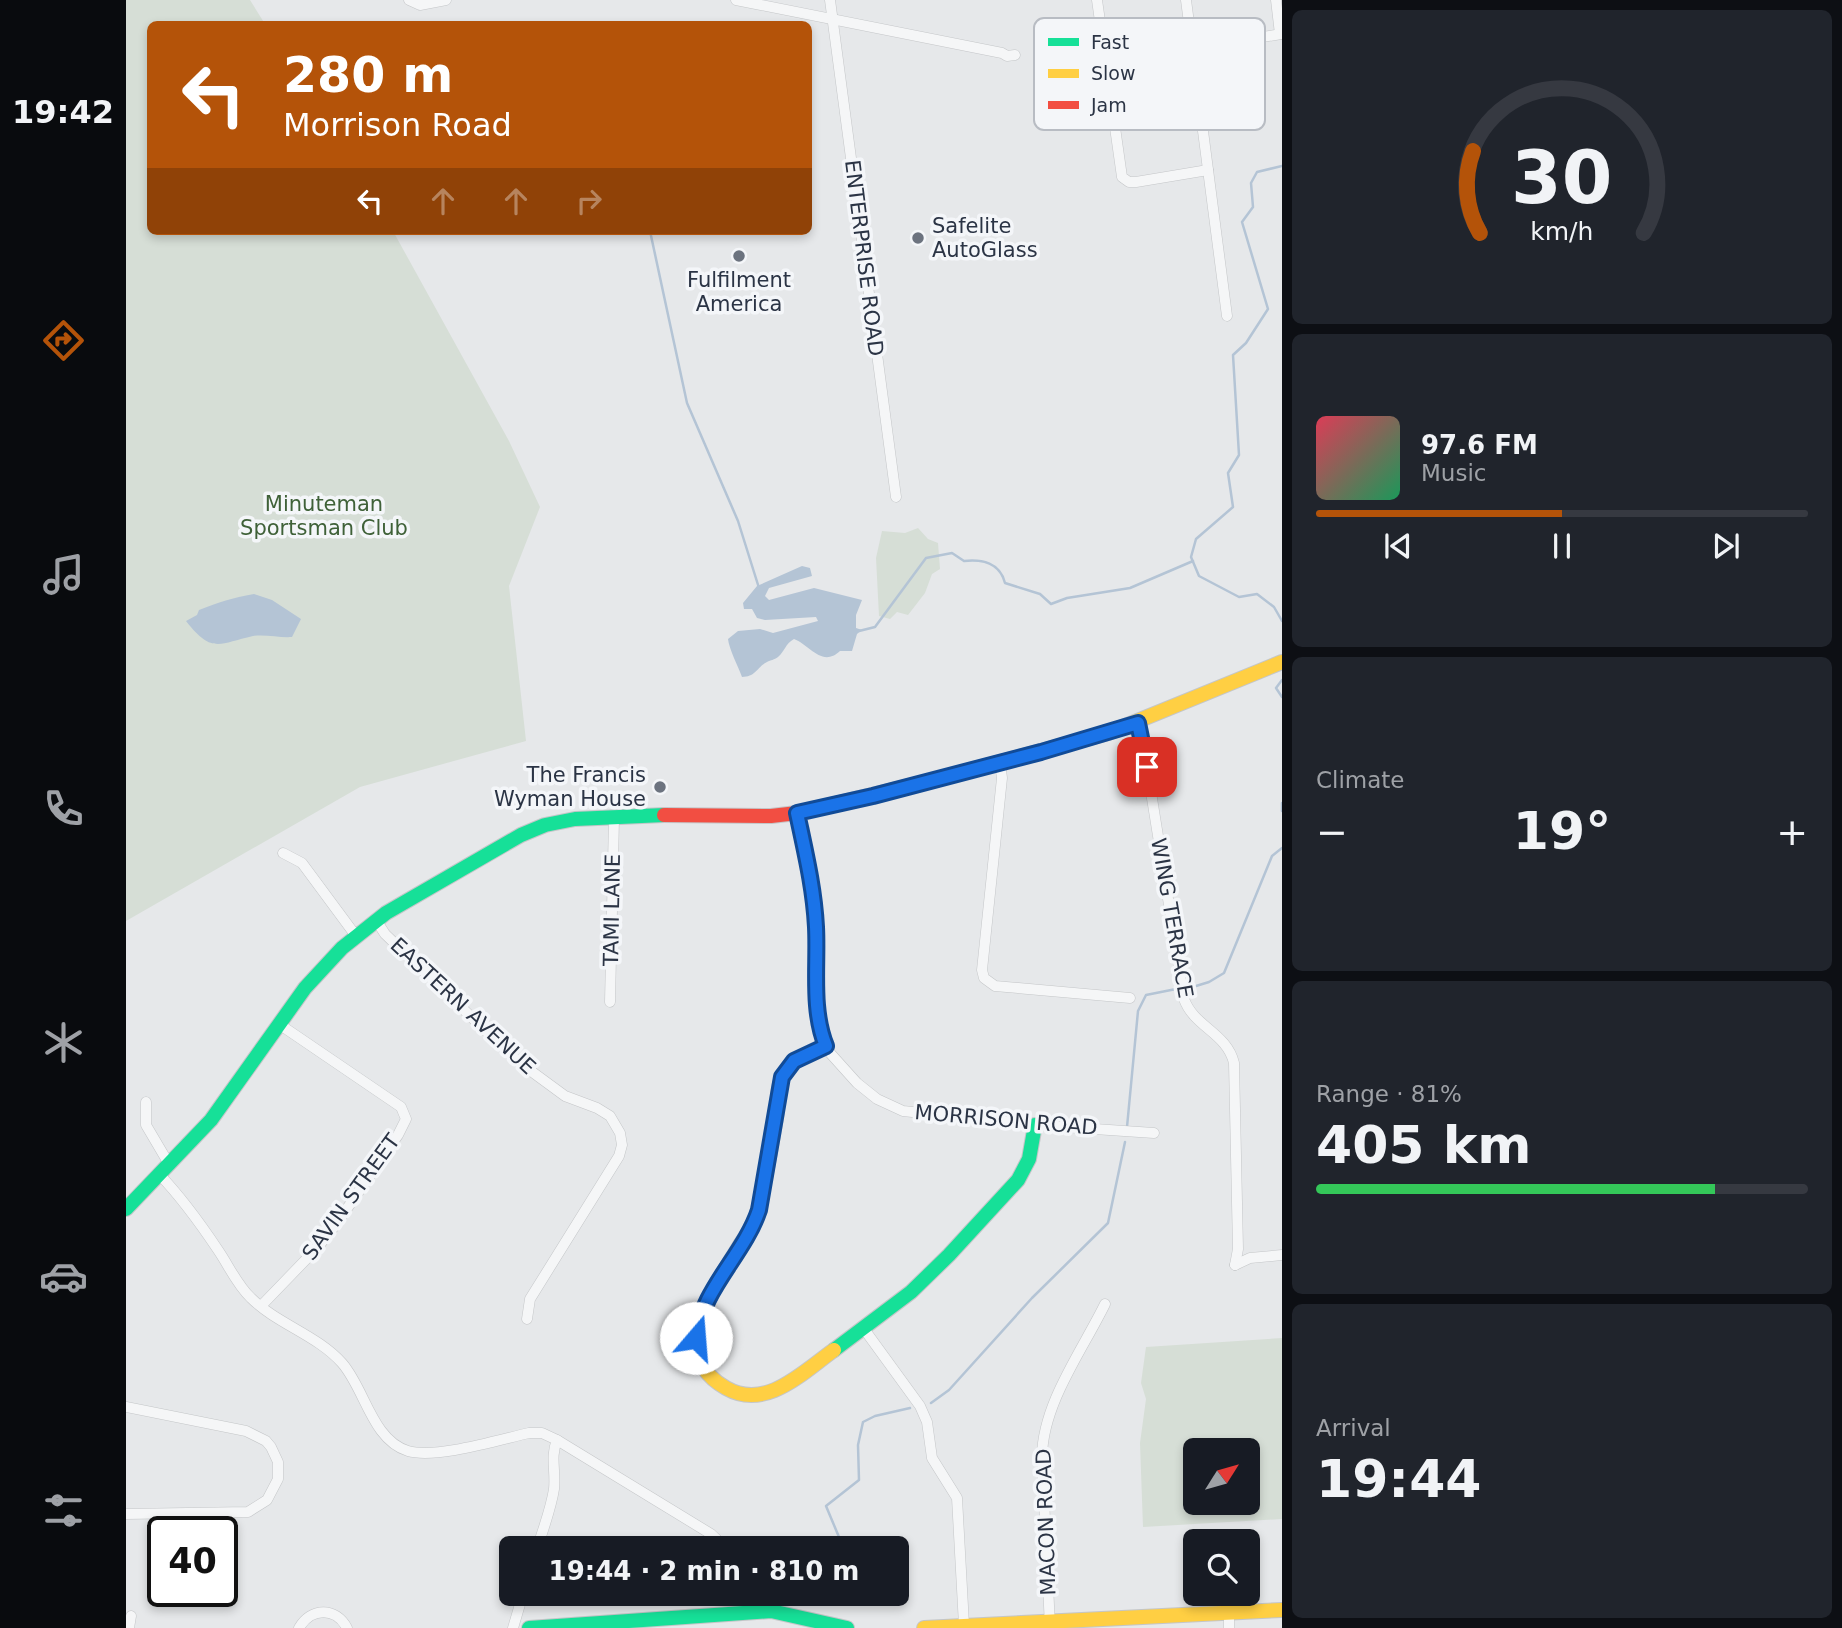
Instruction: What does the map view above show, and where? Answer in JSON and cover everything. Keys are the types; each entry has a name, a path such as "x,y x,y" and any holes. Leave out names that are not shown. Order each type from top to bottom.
{"street":[{"path":"409,0 420,5 446,0"},
{"path":"736,0 1007,56 1016,55"},
{"name":"ENTERPRISE ROAD","path":"830,0 896,498"},
{"path":"1097,0 1099,18"},
{"path":"1186,0 1188,18"},
{"path":"1276,0 1281,34"},
{"path":"1115,130 1122,177 1129,182 1208,170"},
{"path":"1203,130 1227,316"},
{"path":"126,1209 211,1120 310,981 356,936 376,920 537,827 567,820 687,814 771,816 797,813 1000,764 1108,733 1282,662"},
{"name":"WING TERRACE","path":"1138,723 1184,999 1193,1015 1225,1043 1234,1063 1238,1249 1235,1265 1250,1258 1282,1255"},
{"path":"1000,764 1002,778 984,978 995,986 1130,998"},
{"name":"MORRISON ROAD","path":"797,813 814,906 819,1026 826,1046 857,1083 892,1107 917,1113 1154,1133"},
{"name":"TAMI LANE","path":"610,1002 614,818"},
{"path":"283,853 302,863 356,936"},
{"name":"EASTERN AVENUE","path":"376,920 386,935 516,1060 571,1099 605,1112 618,1127 621,1144 619,1156 530,1300 527,1319"},
{"name":"SAVIN STREET","path":"261,1306 318,1247 337,1223 398,1135 406,1115 401,1107 279,1024"},
{"path":"826,1046 794,1061 782,1077 759,1210 751,1230 714,1289 696,1334 696,1348 703,1367 716,1384 734,1393 753,1396 786,1385 901,1301 937,1268 1014,1185 1029,1159 1035,1125"},
{"path":"146,1102 146,1125 164,1169 243,1289 261,1306 336,1357 353,1378 383,1432 400,1448 416,1452 440,1452 542,1433 558,1440 713,1536"},
{"name":"MACON ROAD","path":"1050,1624 1043,1434 1056,1399 1105,1304"},
{"path":"864,1329 920,1406 927,1422 932,1458 957,1498 964,1625"},
{"path":"126,1406 253,1434 271,1447 279,1471 272,1494 261,1505 248,1511 126,1514"},
{"path":"541,1536 553,1495 555,1479 552,1453 558,1440"},
{"path":"513,1628 519,1606"},
{"path":"769,1606 771,1611"},
{"path":"924,1628 1140,1622 1229,1612 1282,1610"},
{"path":"530,1628 771,1611 847,1628"},
{"path":"299,1628 310,1615 322,1612 339,1617 347,1628"},
{"path":"1229,1612 1229,1628"},
{"path":"129,1628 131,1616"}],"green space":[{"name":"Minuteman Sportsman Club","path":"126,0 250,0 263,21 147,21 147,235 395,235 509,441 540,507 509,586 526,741 360,787 126,921"},
{"path":"918,528 928,539 938,543 940,569 932,574 925,593 908,615 897,612 890,619 879,616 876,558 882,531 905,533"},
{"path":"1282,1338 1282,1519 1143,1527 1140,1443 1146,1399 1141,1383 1146,1347"}],"water":[{"path":"802,566 810,568 812,576 769,588 765,596 769,600 814,588 862,600 856,615 856,628 862,630 857,634 852,651 822,656 794,639 778,657 753,674 742,677 728,639 738,631 760,629 773,633 818,621 816,617 765,620 757,618 752,609 744,609 743,603 757,586"},
{"path":"254,594 272,600 301,619 292,637 253,636 216,644 203,638 186,621 197,615 199,610"}],"waterway":[{"path":"1282,166 1257,172 1251,183 1253,207 1242,222 1268,309 1246,343 1233,355 1239,455 1228,473 1233,507 1196,539 1191,557 1199,576 1239,597 1257,594 1274,607 1282,621"},
{"path":"651,235 687,403 738,521 759,588"},
{"path":"859,631 875,627 926,558 952,553 964,561 989,564 999,571 1005,583 1040,594 1051,604 1067,598 1130,588 1193,561"},
{"path":"1282,680 1276,688 1282,697"},
{"path":"1282,803 1282,811"},
{"path":"1196,986 1224,973 1272,856 1282,848"},
{"path":"1127,1127 1138,1011 1146,995 1176,989"},
{"path":"931,1403 949,1390 1032,1298 1108,1223 1125,1142"},
{"path":"839,1536 826,1506 859,1480 858,1445 863,1422 875,1416 910,1408"}],"traffic: fast":[{"path":"126,1209 211,1120 305,988 342,948 386,913 521,835 545,825 575,819 664,815"},
{"path":"834,1350 911,1292 1018,1180 1029,1159 1035,1125"},
{"path":"529,1628 771,1611 847,1628"}],"traffic: slow":[{"path":"930,781 1108,733 1282,662"},
{"path":"826,1046 796,1061 781,1080 756,1217 709,1299 697,1339 699,1357 708,1374 726,1388 741,1394 755,1395 783,1386 834,1350"},
{"path":"924,1628 1282,1610"}],"traffic: jam":[{"path":"664,815 771,816 797,813 930,781"}],"place":[{"name":"Safelite AutoGlass","path":"918,238"},
{"name":"Fulfilment America","path":"739,256"},
{"name":"The Francis Wyman House","path":"660,787"}],"route":[{"path":"696,1338 699,1322 714,1289 751,1230 759,1210 782,1077 794,1061 826,1046 819,1026 814,906 797,813 1041,752 1138,723 1147,767"}]}
